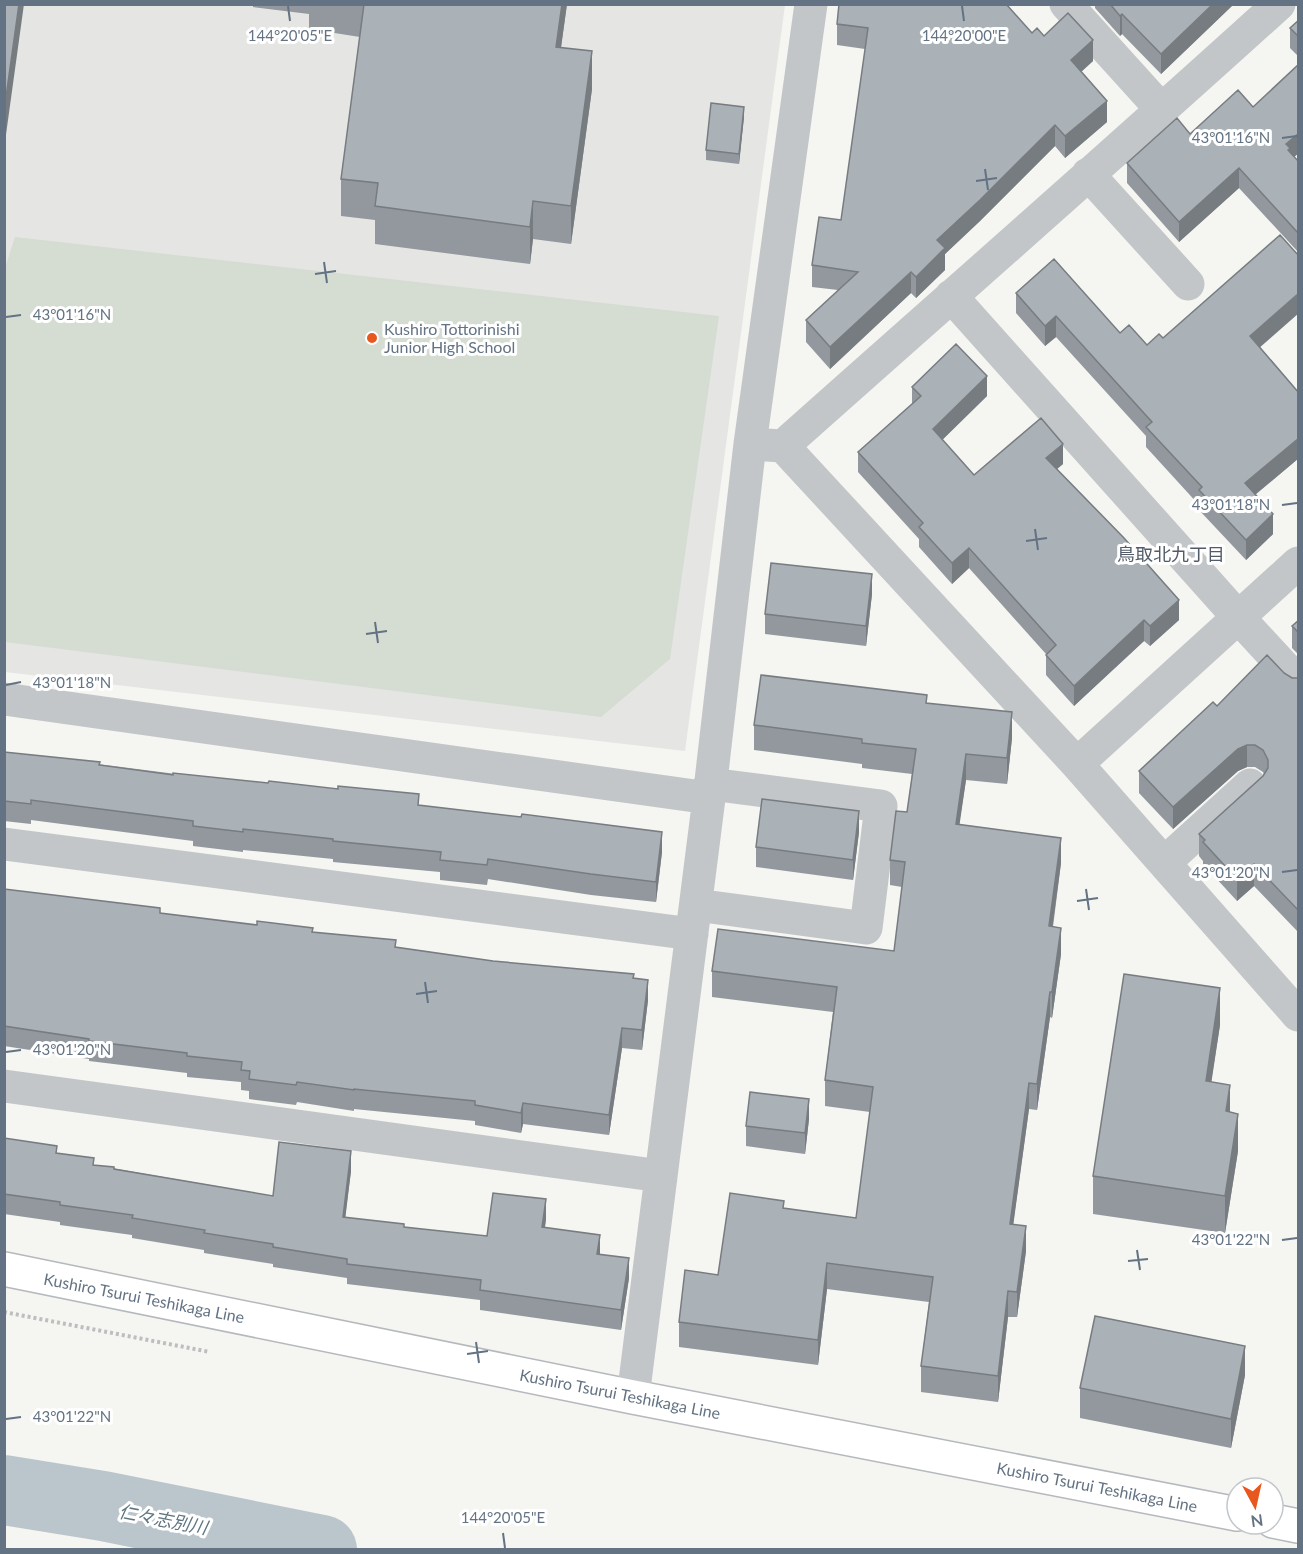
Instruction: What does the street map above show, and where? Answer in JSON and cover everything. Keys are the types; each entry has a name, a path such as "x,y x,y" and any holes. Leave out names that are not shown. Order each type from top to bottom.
{"main road":[{"name":"Kushiro Tsurui Teshikaga Line","path":"4,1269 633,1396 1225,1512"}],"street":[{"path":"633,1396 710,791 750,444 811,4"},
{"path":"1066,4 1162,111"},
{"path":"783,446 1088,174 1162,111 1279,4"},
{"path":"1088,174 1188,284"},
{"path":"951,296 1238,618 1299,682"},
{"path":"750,444 783,446 1077,764 1299,1015"},
{"path":"1077,764 1299,563"},
{"path":"4,699 710,791 881,806 866,927 694,920 4,844"},
{"path":"1164,862 1250,785"},
{"path":"4,1086 661,1176"}],"shaded area":[{"name":"Kushiro Tottorinishi Junior High School","path":"5,5 785,5 685,751 5,672"},
{"path":"15,237 719,316 670,659 601,717 5,642 4,271"}],"building":[{"path":"4,4 19,4 4,111"},
{"path":"364,4 562,4 556,47 592,51 571,206 533,201 530,227 375,206 378,183 341,179"},
{"path":"839,4 1006,4 1032,33 1037,28 1044,36 1068,13 1093,40 1071,60 1107,101 1065,136 1055,125 937,240 945,248 916,277 911,272 830,347 806,320 858,272 812,265 819,217 841,220 868,28 837,24"},
{"path":"1110,4 1213,4 1161,54"},
{"path":"1299,20 1299,37 1290,28"},
{"path":"1299,64 1299,133 1286,144 1290,148 1288,150 1299,162 1299,234 1239,168 1179,222 1127,163 1177,118 1190,134 1238,90 1253,107"},
{"path":"711,103 744,107 739,154 706,150"},
{"path":"1280,235 1299,256 1299,293 1250,336 1299,393 1299,438 1245,483 1273,514 1246,540 1199,490 1202,487 1146,427 1152,422 1056,316 1045,326 1016,293 1054,259 1120,333 1129,325 1147,345 1159,334 1163,338"},
{"path":"956,344 987,376 933,429 974,475 1041,418 1063,444 1046,458 1124,538 1179,600 1150,626 1144,620 1074,686 1046,655 1056,645 969,548 952,563 919,527 923,523 858,452 921,396 912,387"},
{"path":"771,563 872,574 866,626 765,614"},
{"path":"1299,620 1299,633 1292,626"},
{"path":"1267,655 1284,673 1292,678 1299,678 1299,911 1254,864 1237,879 1203,842 1205,840 1199,834 1263,776 1268,768 1268,760 1263,750 1255,745 1247,745 1238,749 1173,807 1139,771 1213,702 1217,706"},
{"path":"761,675 927,695 926,703 1012,712 1007,758 966,754 956,824 1061,838 1049,926 1061,928 1037,1084 1029,1083 1010,1224 1026,1226 1017,1292 1008,1291 998,1376 921,1366 933,1277 827,1263 818,1340 679,1322 685,1270 718,1275 730,1193 784,1201 783,1208 856,1218 873,1087 825,1080 837,987 712,971 718,929 894,951 905,862 890,860 896,811 907,812 916,749 862,743 862,739 754,725"},
{"path":"4,752 100,762 99,765 173,775 173,773 338,789 338,786 419,794 418,805 521,817 522,814 662,832 656,882 488,859 487,865 440,860 441,852 243,829 243,832 193,826 193,821 31,800 31,804 4,801"},
{"path":"762,799 859,811 853,860 756,847"},
{"path":"4,889 160,908 160,913 257,925 257,921 313,928 312,932 396,940 395,947 493,961 634,974 633,978 648,980 642,1030 622,1028 609,1115 523,1103 521,1113 475,1105 475,1101 249,1079 250,1071 241,1070 242,1062 187,1056 187,1053 89,1041 89,1039 4,1026"},
{"path":"1124,974 1220,988 1206,1081 1230,1085 1226,1111 1238,1114 1225,1196 1093,1176"},
{"path":"750,1092 809,1099 805,1133 746,1126"},
{"path":"4,1138 57,1146 56,1153 94,1158 93,1165 273,1196 279,1142 351,1151 343,1217 404,1224 404,1227 487,1236 493,1193 546,1199 542,1227 600,1235 597,1254 629,1258 621,1310 480,1290 481,1280 347,1264 347,1259 204,1233 205,1230 132,1218 133,1215 60,1205 60,1202 4,1194"},
{"path":"1095,1316 1245,1346 1231,1419 1080,1388"}],"waterway":[{"name":"仁々志別川","path":"4,1490 103,1506 322,1550"}],"place":[{"name":"Kushiro Tottorinishi Junior High School","path":"372,338"}],"district":[{"name":"鳥取北九丁目","path":"1171,555"}]}
